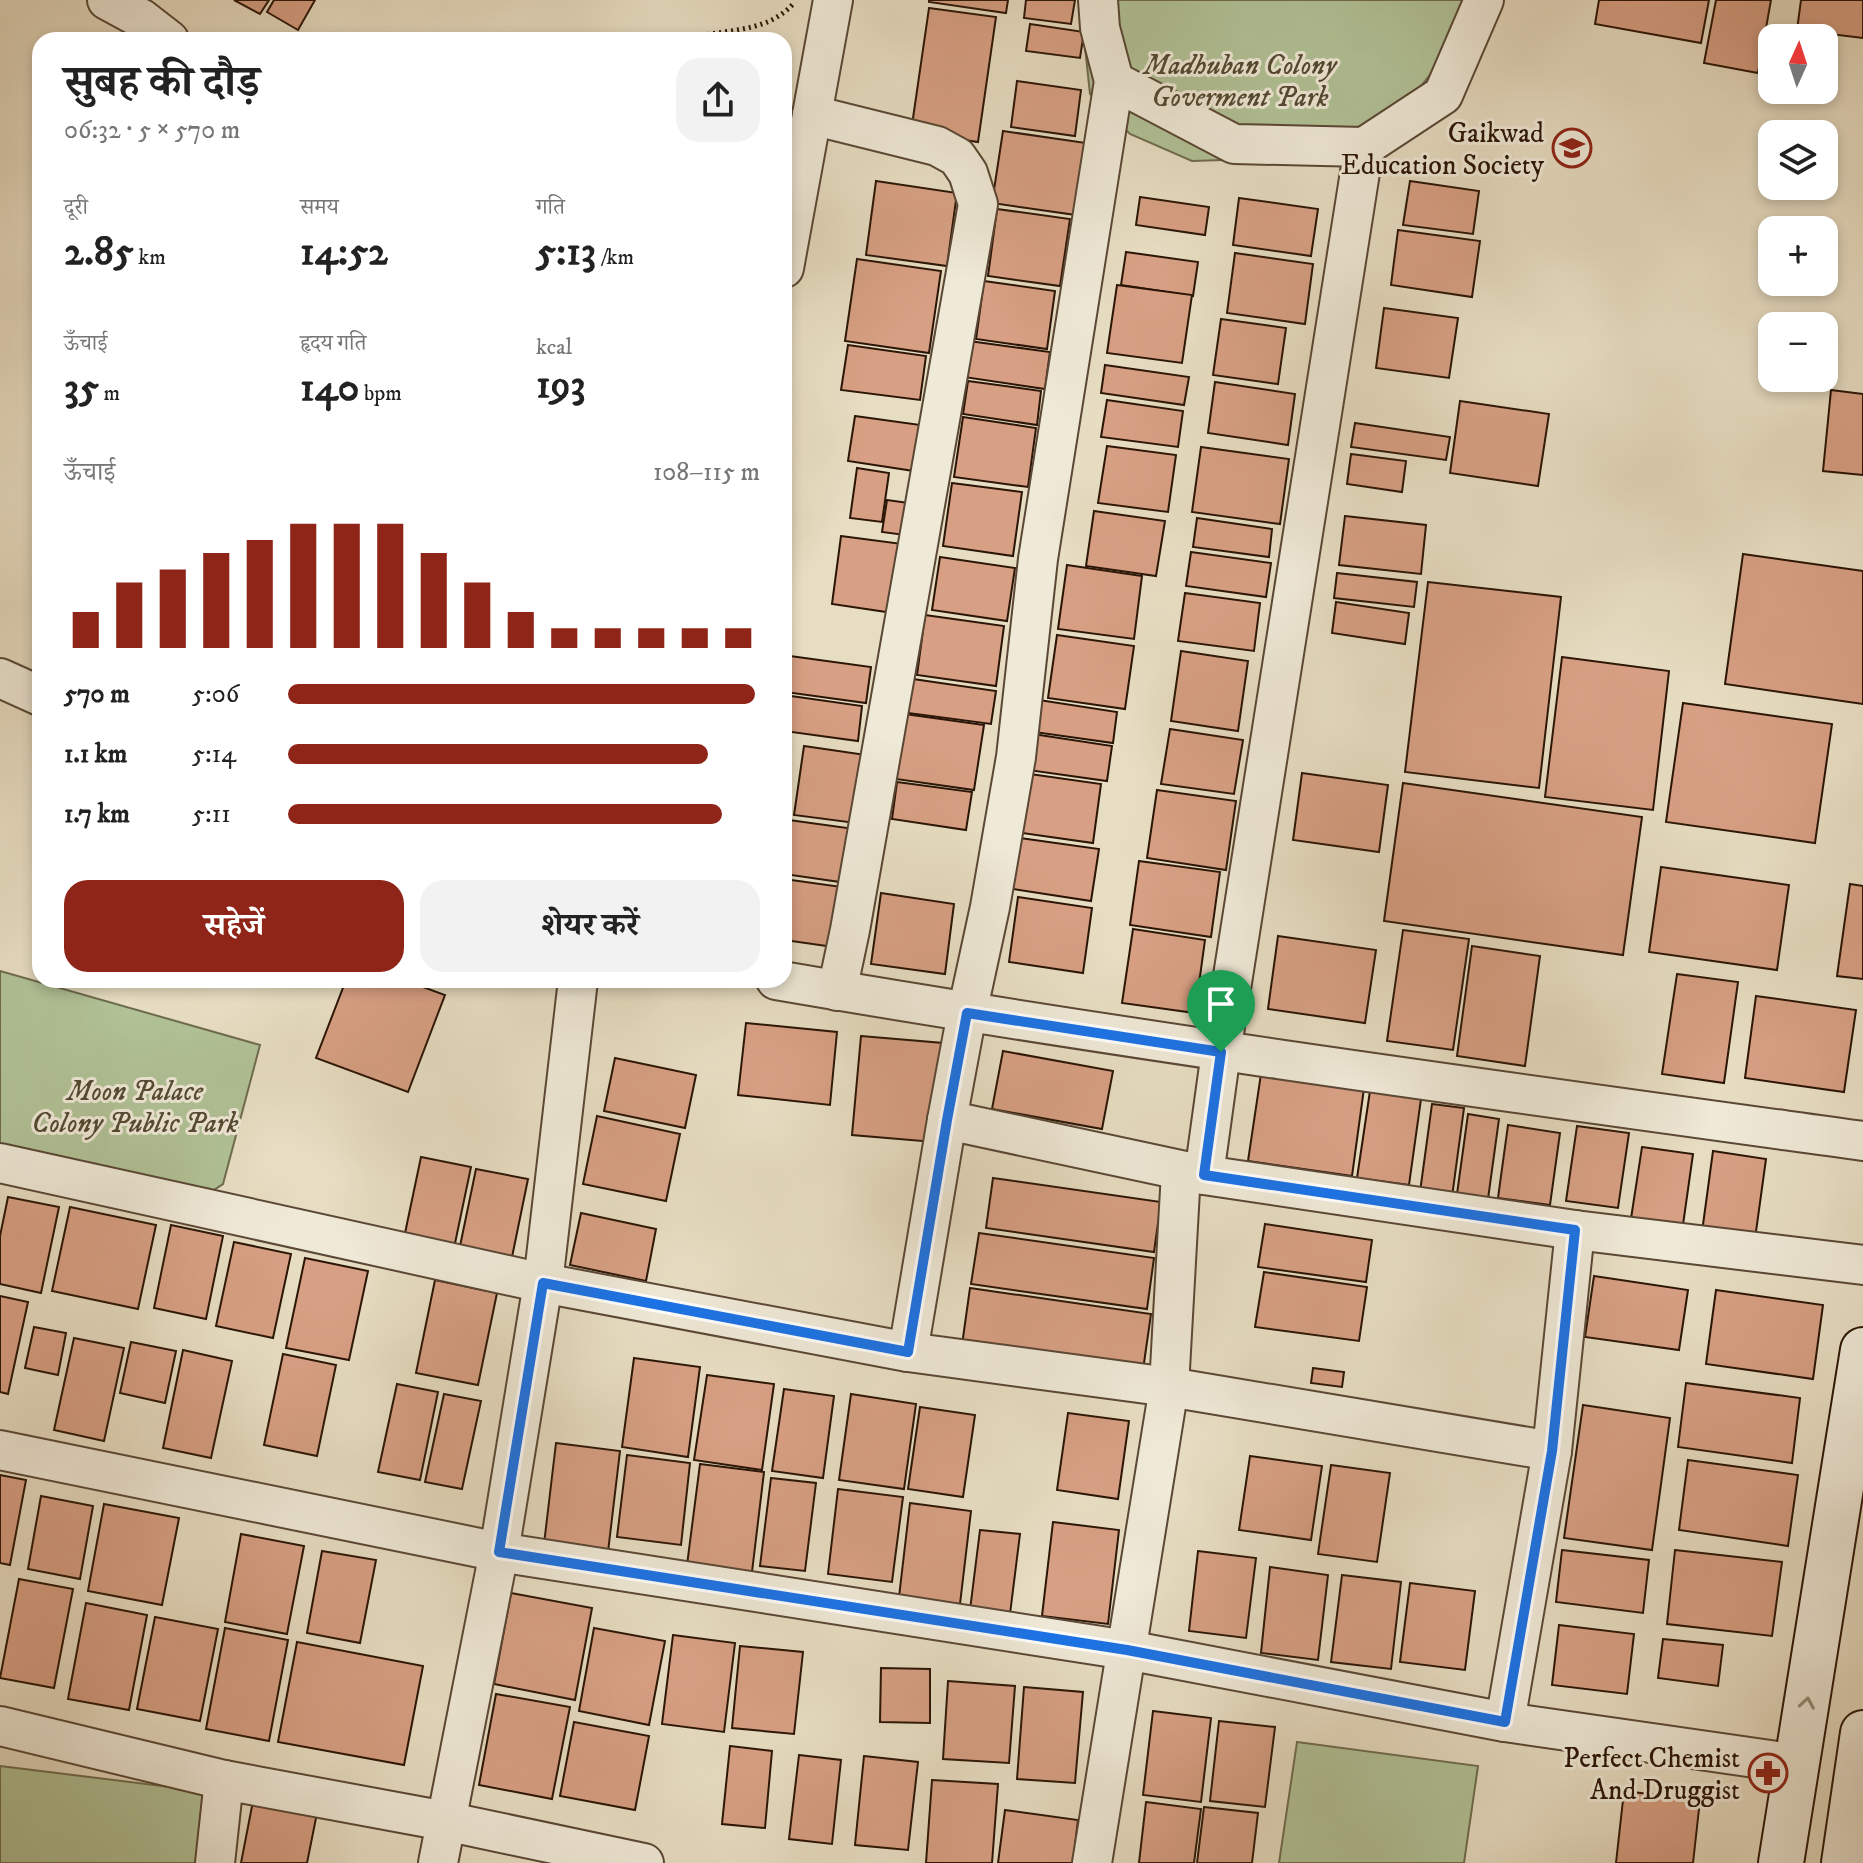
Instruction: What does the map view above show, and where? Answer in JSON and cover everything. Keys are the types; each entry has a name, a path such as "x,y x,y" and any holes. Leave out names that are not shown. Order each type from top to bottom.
{"main road":[{"path":"1781,1863 1863,1350"},
{"path":"1844,1863 1863,1733"}],"street":[{"path":"107,0 154,20"},
{"path":"792,224 833,0"},
{"path":"908,1352 947,1120 990,907 1016,757 1038,559 1114,81 1100,28 1098,0"},
{"path":"1114,81 1234,144 1364,147 1443,95 1484,0"},
{"path":"812,115 937,146 957,157 968,173 978,204 837,991"},
{"path":"1092,1863 1169,1387 1192,1174 1221,1052 1364,147"},
{"path":"0,678 32,692"},
{"path":"792,983 1221,1052 1863,1141"},
{"path":"438,1863 499,1552 543,1283 577,988"},
{"path":"947,1120 1192,1174 1575,1230 1863,1265"},
{"path":"0,1163 543,1283 908,1352 1169,1387 1552,1451"},
{"path":"1505,1722 1552,1451 1575,1230"},
{"path":"0,1450 499,1552 1127,1650 1505,1722 1797,1764"},
{"path":"0,1726 224,1780 445,1821 644,1863"},
{"path":"215,1863 224,1780"}],"path":[{"path":"734,32 783,15 796,0"}],"green space":[{"name":"Madhuban Colony Goverment Park","path":"1080,0 1462,0 1463,18 1433,71 1389,126 1348,156 1192,161 1130,134 1090,94"},
{"name":"Moon Palace Colony Public Park","path":"0,971 32,980 32,988 60,988 260,1045 223,1184 175,1215 0,1163"},
{"path":"1297,1742 1478,1766 1464,1863 1279,1863"},
{"path":"0,1766 211,1792 200,1863 0,1863"}],"building":[{"path":"234,0 269,0 260,14"},
{"path":"274,0 315,0 298,30 267,12"},
{"path":"929,0 1008,0 1006,13"},
{"path":"1026,0 1075,0 1071,24 1024,18"},
{"path":"1599,0 1709,0 1701,43 1595,24"},
{"path":"1716,0 1771,0 1767,24 1758,24 1758,73 1704,63"},
{"path":"1801,0 1863,0 1863,38 1838,35 1838,24 1798,24"},
{"path":"929,8 996,17 978,142 911,132"},
{"path":"1030,24 1084,32 1080,58 1026,51"},
{"path":"1017,81 1081,90 1075,136 1011,127"},
{"path":"1003,131 1086,143 1076,215 992,203"},
{"path":"876,181 957,193 947,266 866,255"},
{"path":"1410,181 1479,191 1473,234 1403,225"},
{"path":"1140,197 1209,207 1205,235 1136,225"},
{"path":"1239,198 1318,209 1311,256 1233,245"},
{"path":"997,209 1070,219 1060,286 988,276"},
{"path":"1398,230 1480,241 1472,297 1391,285"},
{"path":"1126,252 1198,262 1193,296 1121,285"},
{"path":"1235,253 1313,264 1305,324 1227,313"},
{"path":"857,259 941,271 929,353 845,341"},
{"path":"984,281 1055,291 1047,349 976,339"},
{"path":"1117,285 1192,295 1182,363 1107,353"},
{"path":"1384,308 1458,318 1449,378 1376,368"},
{"path":"1221,319 1286,328 1278,384 1213,375"},
{"path":"969,341 1050,352 1045,389 964,377"},
{"path":"848,345 926,356 920,400 841,390"},
{"path":"1105,365 1189,377 1184,405 1101,393"},
{"path":"968,381 1041,391 1037,425 963,414"},
{"path":"1215,382 1295,394 1288,445 1208,433"},
{"path":"1831,392 1863,394 1863,475 1823,471"},
{"path":"1107,400 1183,411 1178,447 1101,437"},
{"path":"1460,401 1549,414 1538,486 1450,473"},
{"path":"855,416 935,427 927,473 848,461"},
{"path":"963,417 1036,428 1028,487 954,477"},
{"path":"1355,423 1450,437 1446,460 1351,447"},
{"path":"1107,446 1176,455 1168,512 1098,503"},
{"path":"1201,447 1289,459 1280,524 1192,512"},
{"path":"1351,454 1406,461 1402,492 1347,484"},
{"path":"857,468 889,473 882,522 850,518"},
{"path":"952,483 1022,492 1013,556 943,546"},
{"path":"887,500 916,504 912,536 882,532"},
{"path":"1094,511 1165,521 1156,576 1086,566"},
{"path":"1345,516 1426,525 1421,574 1339,565"},
{"path":"1197,518 1272,529 1269,557 1193,547"},
{"path":"841,536 910,545 900,614 832,604"},
{"path":"1191,552 1271,563 1266,597 1186,586"},
{"path":"1743,554 1863,571 1863,704 1725,684"},
{"path":"940,557 1015,568 1007,621 932,610"},
{"path":"1067,565 1142,576 1134,639 1058,629"},
{"path":"1337,573 1417,582 1414,607 1334,598"},
{"path":"1428,582 1561,597 1539,788 1405,772"},
{"path":"1185,593 1260,603 1254,651 1178,641"},
{"path":"1336,602 1409,613 1405,644 1332,633"},
{"path":"925,615 1004,626 996,686 917,675"},
{"path":"1057,635 1134,646 1125,709 1048,698"},
{"path":"1181,651 1248,661 1238,731 1171,721"},
{"path":"792,656 871,667 866,703 792,693"},
{"path":"1562,657 1669,671 1653,810 1545,797"},
{"path":"913,679 996,691 991,724 908,713"},
{"path":"792,696 862,706 858,741 792,732"},
{"path":"1039,700 1117,712 1113,743 1034,732"},
{"path":"1683,703 1832,724 1815,843 1666,822"},
{"path":"905,714 984,725 974,790 896,779"},
{"path":"1170,729 1243,740 1234,794 1161,784"},
{"path":"1033,734 1112,746 1107,781 1028,770"},
{"path":"804,746 873,756 863,824 794,815"},
{"path":"1302,773 1388,785 1379,852 1293,840"},
{"path":"1030,774 1101,784 1093,843 1022,833"},
{"path":"897,782 972,792 966,830 892,819"},
{"path":"1403,783 1642,817 1623,955 1384,921"},
{"path":"1157,790 1236,801 1226,870 1147,858"},
{"path":"792,820 862,830 854,884 792,875"},
{"path":"1020,838 1099,849 1091,901 1013,889"},
{"path":"1139,861 1220,872 1211,937 1130,925"},
{"path":"1661,867 1789,885 1777,970 1649,952"},
{"path":"792,880 849,888 841,948 792,941"},
{"path":"1850,884 1863,886 1863,979 1837,976"},
{"path":"881,893 954,904 945,974 871,964"},
{"path":"1018,897 1092,908 1083,973 1009,962"},
{"path":"1133,929 1205,940 1195,1013 1122,1003"},
{"path":"1403,930 1469,939 1453,1050 1387,1041"},
{"path":"1278,936 1376,950 1365,1023 1268,1009"},
{"path":"1472,946 1540,956 1525,1066 1457,1056"},
{"path":"1677,974 1738,982 1724,1083 1662,1074"},
{"path":"343,988 426,988 445,995 408,1092 316,1058"},
{"path":"1756,996 1856,1010 1844,1092 1745,1078"},
{"path":"746,1023 837,1032 830,1105 738,1095"},
{"path":"861,1036 943,1043 934,1142 852,1135"},
{"path":"1003,1051 1113,1071 1102,1129 992,1109"},
{"path":"615,1058 696,1075 685,1128 604,1111"},
{"path":"1262,1067 1365,1081 1352,1176 1248,1161"},
{"path":"1370,1091 1421,1099 1409,1185 1357,1178"},
{"path":"1432,1104 1464,1108 1452,1197 1420,1192"},
{"path":"1468,1114 1499,1119 1488,1199 1457,1194"},
{"path":"597,1116 680,1134 666,1201 583,1184"},
{"path":"1508,1125 1560,1133 1550,1205 1498,1198"},
{"path":"1577,1126 1629,1133 1618,1208 1566,1201"},
{"path":"1642,1147 1693,1154 1682,1232 1630,1225"},
{"path":"1713,1151 1766,1159 1755,1239 1702,1232"},
{"path":"421,1157 471,1167 454,1248 404,1238"},
{"path":"476,1169 528,1179 511,1262 459,1251"},
{"path":"993,1178 1161,1202 1154,1252 986,1228"},
{"path":"8,1197 59,1207 41,1293 0,1284 0,1236"},
{"path":"70,1207 156,1225 138,1309 52,1291"},
{"path":"581,1213 656,1229 646,1281 570,1265"},
{"path":"1265,1224 1372,1240 1366,1282 1258,1267"},
{"path":"171,1225 223,1236 206,1319 154,1308"},
{"path":"979,1233 1154,1258 1147,1309 971,1284"},
{"path":"234,1242 291,1254 273,1338 216,1326"},
{"path":"305,1258 368,1271 349,1360 286,1348"},
{"path":"1264,1272 1367,1287 1359,1341 1255,1327"},
{"path":"1594,1276 1688,1290 1679,1350 1585,1337"},
{"path":"435,1280 497,1293 478,1385 416,1373"},
{"path":"970,1288 1151,1314 1143,1370 962,1345"},
{"path":"1716,1290 1823,1305 1813,1379 1706,1364"},
{"path":"0,1296 28,1302 8,1394 0,1392"},
{"path":"34,1327 66,1333 58,1375 25,1368"},
{"path":"74,1338 124,1348 104,1441 54,1430"},
{"path":"131,1342 176,1351 165,1403 120,1393"},
{"path":"183,1350 232,1361 211,1458 163,1448"},
{"path":"283,1354 336,1365 317,1456 264,1445"},
{"path":"634,1358 700,1367 688,1457 622,1447"},
{"path":"1313,1368 1344,1372 1342,1387 1311,1383"},
{"path":"707,1375 774,1384 762,1470 694,1460"},
{"path":"1686,1383 1800,1398 1792,1463 1678,1447"},
{"path":"397,1384 438,1392 420,1480 378,1472"},
{"path":"784,1389 834,1396 823,1478 772,1471"},
{"path":"444,1394 481,1401 462,1489 425,1482"},
{"path":"851,1394 916,1404 904,1489 839,1480"},
{"path":"1583,1405 1670,1418 1652,1550 1564,1538"},
{"path":"920,1407 975,1415 963,1497 908,1489"},
{"path":"1068,1413 1129,1421 1118,1499 1057,1490"},
{"path":"556,1443 620,1451 608,1552 544,1544"},
{"path":"627,1455 690,1463 681,1545 617,1537"},
{"path":"1250,1456 1322,1466 1311,1540 1239,1530"},
{"path":"1688,1460 1798,1475 1788,1546 1679,1530"},
{"path":"700,1464 764,1472 752,1572 687,1565"},
{"path":"1331,1465 1390,1473 1377,1562 1318,1554"},
{"path":"0,1475 26,1480 10,1565 0,1563"},
{"path":"771,1478 816,1483 805,1571 760,1566"},
{"path":"838,1489 903,1497 892,1582 828,1574"},
{"path":"41,1496 93,1506 80,1579 28,1569"},
{"path":"910,1503 971,1511 960,1604 899,1597"},
{"path":"104,1504 179,1518 162,1605 88,1591"},
{"path":"1053,1522 1119,1530 1108,1624 1042,1616"},
{"path":"980,1530 1020,1534 1010,1614 970,1610"},
{"path":"241,1534 304,1546 287,1634 225,1622"},
{"path":"1562,1550 1649,1560 1643,1613 1556,1602"},
{"path":"1675,1550 1782,1562 1772,1636 1667,1624"},
{"path":"322,1551 376,1560 360,1643 307,1633"},
{"path":"1198,1551 1256,1558 1246,1638 1189,1631"},
{"path":"1270,1567 1328,1575 1318,1660 1261,1653"},
{"path":"1342,1575 1401,1582 1391,1669 1331,1662"},
{"path":"19,1579 73,1589 54,1688 0,1678"},
{"path":"1410,1583 1475,1591 1465,1670 1400,1662"},
{"path":"511,1593 592,1608 575,1700 494,1684"},
{"path":"86,1603 147,1615 129,1710 68,1699"},
{"path":"155,1617 218,1629 200,1721 137,1709"},
{"path":"1559,1625 1634,1634 1627,1694 1552,1685"},
{"path":"225,1628 288,1640 269,1741 206,1729"},
{"path":"594,1628 665,1641 649,1725 579,1711"},
{"path":"673,1635 735,1643 724,1732 662,1724"},
{"path":"1663,1639 1723,1645 1718,1686 1658,1678"},
{"path":"297,1642 423,1666 404,1765 278,1742"},
{"path":"740,1646 803,1652 794,1734 732,1728"},
{"path":"881,1668 930,1669 930,1723 880,1722"},
{"path":"948,1681 1015,1686 1009,1763 943,1759"},
{"path":"1024,1687 1083,1692 1075,1783 1017,1779"},
{"path":"496,1694 570,1707 552,1799 479,1785"},
{"path":"1153,1711 1211,1718 1201,1802 1143,1795"},
{"path":"1219,1721 1275,1727 1265,1807 1210,1801"},
{"path":"574,1722 649,1736 635,1810 560,1796"},
{"path":"730,1746 772,1751 765,1828 722,1824"},
{"path":"799,1755 841,1760 832,1844 789,1839"},
{"path":"864,1756 918,1762 908,1850 855,1845"},
{"path":"932,1780 998,1784 992,1863 926,1863"},
{"path":"1624,1791 1700,1800 1693,1863 1616,1863"},
{"path":"253,1801 317,1813 307,1863 241,1863"},
{"path":"1146,1802 1201,1809 1194,1863 1139,1863"},
{"path":"1204,1807 1258,1813 1252,1863 1197,1863"},
{"path":"1005,1810 1078,1820 1073,1863 998,1863"}],"place":[{"name":"Gaikwad Education Society","path":"1572,148"},
{"name":"Perfect Chemist And Druggist","path":"1768,1773"}],"route":[{"path":"967,1013 1221,1052 1204,1175 1575,1230 1552,1451 1505,1722 1127,1650 499,1552 543,1283 908,1352 967,1013"}]}
